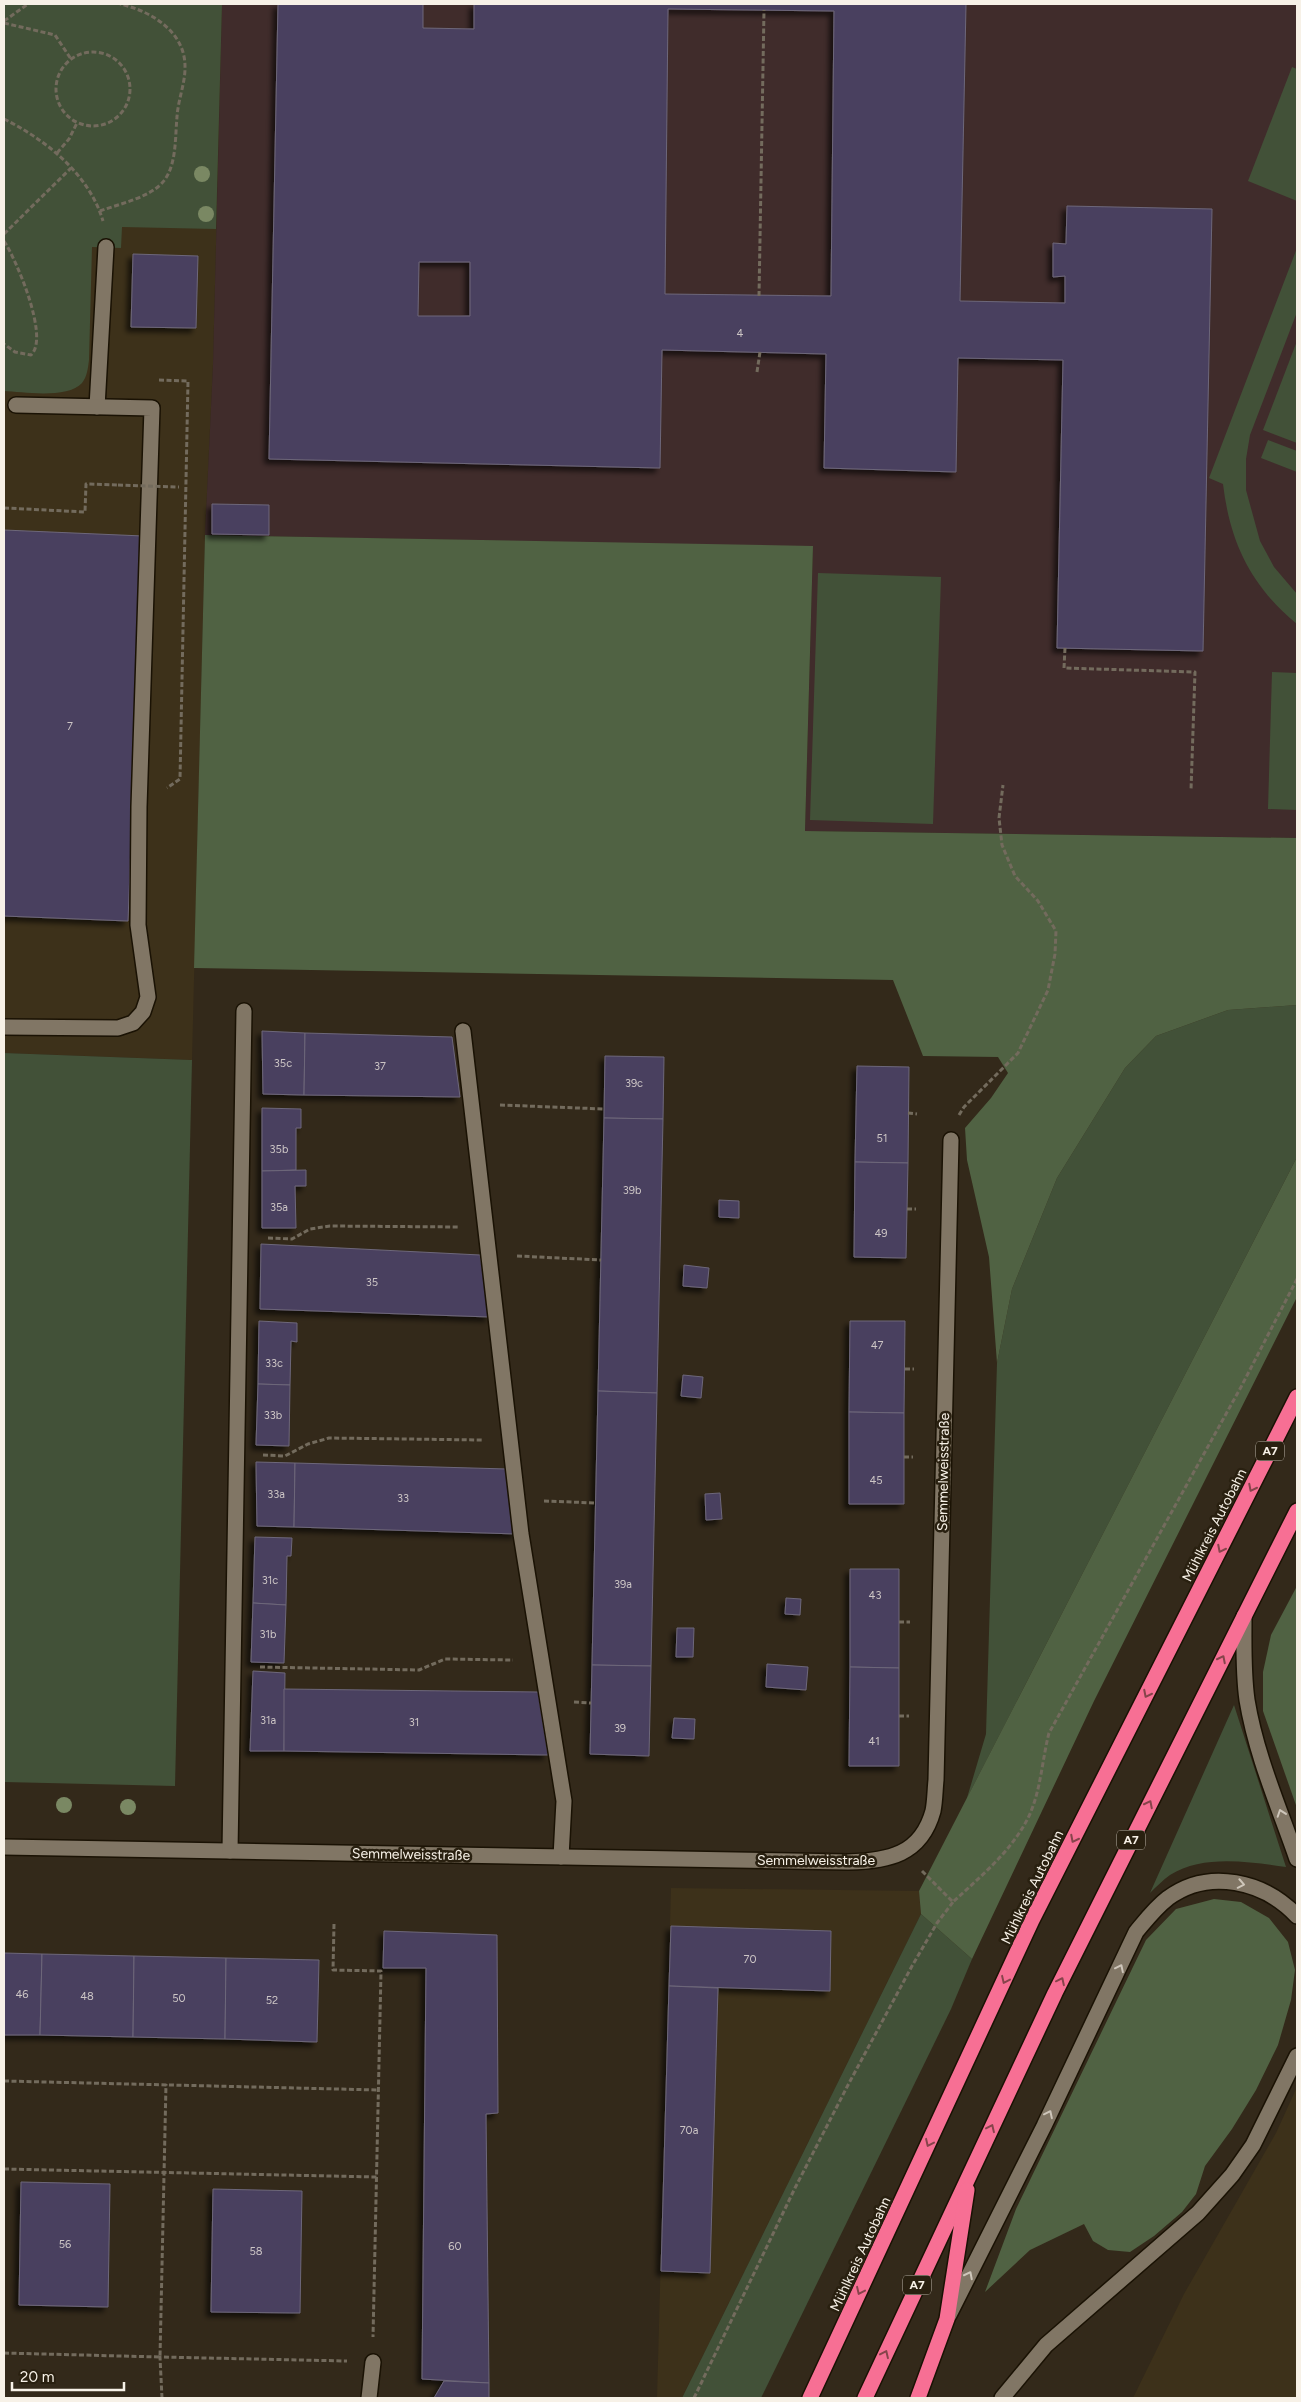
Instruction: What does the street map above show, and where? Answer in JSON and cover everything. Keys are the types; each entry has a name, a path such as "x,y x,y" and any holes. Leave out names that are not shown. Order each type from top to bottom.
{"highway":[{"name":"Mühlkreis Autobahn","path":"810,2398 1032,1920 1297,1397"},
{"name":"A7","path":"865,2398 1055,1993 1297,1511"},
{"path":"918,2398 947,2319 970,2172"}],"street":[{"path":"97,407 106,247"},
{"path":"4,1027 118,1028 133,1023 143,1012 148,996 138,925 152,408 16,405"},
{"path":"230,1850 244,1011"},
{"path":"463,1031 517,1500 564,1802 561,1857"},
{"name":"Semmelweisstraße","path":"4,1847 848,1862 878,1861 904,1853 921,1836 933,1811 936,1780 951,1140"},
{"path":"1244,1616 1244,1675 1247,1701 1263,1760 1297,1860"},
{"path":"947,2319 1044,2126 1136,1932 1154,1910 1169,1898 1185,1889 1203,1883 1222,1881 1242,1883 1261,1890 1290,1909 1297,1916"},
{"path":"1002,2398 1046,2345 1198,2213 1232,2175 1253,2145 1297,2056"},
{"path":"369,2398 373,2362"}],"path":[{"path":"4,22 28,4"},
{"path":"100,211 142,195 160,184 165,178 174,149 177,114 185,68 181,50 171,30 150,14 120,4"},
{"path":"759,296 764,10"},
{"path":"4,22 55,35 71,59"},
{"path":"92,53 110,57 118,63 129,82 127,104 113,121 92,127 77,123 62,109 56,88 58,76 71,59 82,54 92,53"},
{"path":"4,119 34,135 57,153 71,168 100,211 106,247"},
{"path":"57,153 69,139 77,123"},
{"path":"4,234 71,168"},
{"path":"4,241 13,256 27,291 37,337 36,348 31,355 15,352 4,344"},
{"path":"757,372 760,352"},
{"path":"140,807 180,779 188,381"},
{"path":"4,508 85,512 86,484 187,487"},
{"path":"1065,648 1064,668 1195,672 1191,790"},
{"path":"951,1140 953,1125 964,1107 1018,1053 1048,990 1055,954 1056,931 1038,902 1015,876 1002,845 999,818 1003,785"},
{"path":"472,1103 604,1109"},
{"path":"908,1114 917,1114"},
{"path":"907,1209 916,1209"},
{"path":"240,1236 292,1238 310,1229 330,1226 487,1227"},
{"path":"490,1255 601,1260"},
{"path":"694,2398 795,2188 912,1966 937,1923 953,1902 994,1864 1012,1843 1029,1815 1038,1787 1049,1733 1241,1387 1297,1279"},
{"path":"905,1369 914,1369"},
{"path":"237,1455 286,1456 308,1444 329,1438 511,1440"},
{"path":"904,1457 913,1457"},
{"path":"517,1500 596,1503"},
{"path":"899,1622 910,1622"},
{"path":"233,1666 419,1670 446,1658 542,1661"},
{"path":"898,1716 909,1716"},
{"path":"904,1853 953,1902"},
{"path":"4,2353 373,2362 381,1971 333,1970 334,1924"},
{"path":"4,2081 379,2090"},
{"path":"162,2398 160,2357 166,2084"},
{"path":"4,2169 376,2177"}],"shaded area":[{"path":"4,4 222,4 213,365 205,535 192,1060 4,1053"},
{"path":"222,4 1297,4 1297,838 805,831 813,547 205,535 213,365"},
{"path":"671,1888 919,1891 921,1914 682,2398 657,2398"},
{"path":"1297,2087 1297,2398 1133,2398 1184,2294 1276,2133"}],"green space":[{"path":"4,4 222,4 216,229 122,227 121,248 92,247 89,360 87,372 82,383 75,388 56,393 4,391"},
{"path":"1292,67 1297,69 1297,201 1248,181"},
{"path":"1297,248 1297,312 1250,435 1246,459 1246,490 1260,541 1274,567 1297,594 1297,624 1255,579 1237,544 1226,505 1223,484 1209,478"},
{"path":"1297,341 1297,443 1263,430"},
{"path":"1268,440 1297,451 1297,472 1261,458"},
{"path":"205,535 813,546 805,831 1297,838 1297,1005 1228,1010 1156,1036 1125,1068 1057,1178 1012,1289 997,1363 989,1257 967,1160 965,1128 991,1098 1008,1073 998,1057 923,1056 893,980 194,968"},
{"path":"818,573 941,577 933,824 810,820"},
{"path":"1272,672 1297,673 1297,810 1268,809"},
{"path":"1297,1005 1297,1157 967,1798 986,1734 997,1363 1012,1289 1057,1178 1125,1068 1156,1036 1228,1010"},
{"path":"4,1053 192,1060 175,1786 4,1782"},
{"path":"1297,1157 1297,1297 1094,1701 972,1959 921,1914 919,1891"},
{"path":"1297,1586 1297,1808 1263,1711 1263,1672 1271,1635"},
{"path":"1234,1705 1286,1867 1227,1861 1197,1864 1183,1868 1170,1875 1150,1893"},
{"path":"1214,1899 1241,1902 1269,1918 1288,1942 1295,1970 1291,2000 1278,2045 1256,2090 1232,2129 1205,2166 1196,2194 1182,2212 1154,2236 1130,2252 1108,2250 1093,2241 1084,2224 1030,2250 985,2292 1016,2209 1146,1940 1176,1909"},
{"path":"921,1914 972,1959 951,2009 761,2398 682,2398"}],"building":[{"path":"278,4 423,4 423,28 474,29 474,4 966,4 960,301 1065,303 1065,276 1053,277 1053,243 1066,244 1067,206 1212,209 1203,651 1057,648 1063,360 958,358 956,472 824,468 826,354 662,350 660,468 269,459","holes":["668,9 834,11 831,296 665,294","419,262 470,262 470,316 418,316"]},
{"path":"133,254 198,256 196,328 131,327"},
{"path":"212,504 269,505 269,535 212,534"},
{"path":"4,530 143,536 128,921 4,916"},
{"path":"262,1031 305,1033 304,1095 263,1094"},
{"path":"305,1033 452,1037 460,1097 304,1095"},
{"path":"605,1056 664,1057 663,1119 604,1118"},
{"path":"857,1066 909,1067 908,1163 855,1162"},
{"path":"262,1108 301,1109 301,1128 296,1128 296,1170 262,1171"},
{"path":"604,1118 663,1119 657,1393 598,1391"},
{"path":"855,1162 908,1163 906,1258 854,1257"},
{"path":"306,1170 306,1186 295,1186 296,1228 262,1228 262,1171"},
{"path":"719,1200 739,1201 739,1218 719,1217"},
{"path":"261,1244 480,1255 490,1317 260,1309"},
{"path":"684,1265 709,1268 707,1288 683,1286"},
{"path":"259,1321 297,1323 297,1342 291,1341 290,1385 258,1384"},
{"path":"850,1321 905,1321 904,1413 849,1412"},
{"path":"683,1375 703,1377 701,1398 681,1396"},
{"path":"258,1384 290,1385 289,1446 256,1445"},
{"path":"598,1391 657,1393 651,1666 592,1665"},
{"path":"849,1412 904,1413 904,1504 849,1504"},
{"path":"256,1462 295,1463 294,1527 257,1526"},
{"path":"295,1463 507,1469 517,1534 294,1527"},
{"path":"720,1493 722,1519 706,1520 705,1494"},
{"path":"255,1537 292,1538 291,1556 287,1556 286,1605 253,1603"},
{"path":"850,1569 899,1569 899,1668 850,1667"},
{"path":"786,1598 801,1599 800,1615 785,1614"},
{"path":"253,1603 286,1605 284,1663 251,1662"},
{"path":"677,1628 694,1628 693,1657 676,1657"},
{"path":"767,1664 808,1667 806,1690 766,1687"},
{"path":"592,1665 651,1666 649,1756 590,1754"},
{"path":"850,1667 899,1668 899,1766 849,1766"},
{"path":"253,1671 285,1673 284,1751 250,1751"},
{"path":"284,1689 538,1692 548,1755 284,1751"},
{"path":"674,1718 695,1719 694,1739 672,1738"},
{"path":"671,1926 831,1931 830,1991 669,1986"},
{"path":"384,1931 497,1935 498,2113 486,2114 489,2383 422,2379 426,1968 383,1968"},
{"path":"4,1953 42,1954 40,2035 4,2035"},
{"path":"42,1954 134,1956 133,2037 40,2035"},
{"path":"134,1956 226,1958 225,2039 133,2037"},
{"path":"226,1958 319,1960 317,2042 225,2039"},
{"path":"669,1986 718,1988 710,2273 661,2271"},
{"path":"21,2182 110,2184 108,2307 19,2305"},
{"path":"213,2189 302,2191 300,2313 211,2312"},
{"path":"444,2381 489,2383 489,2398 434,2398"}]}
